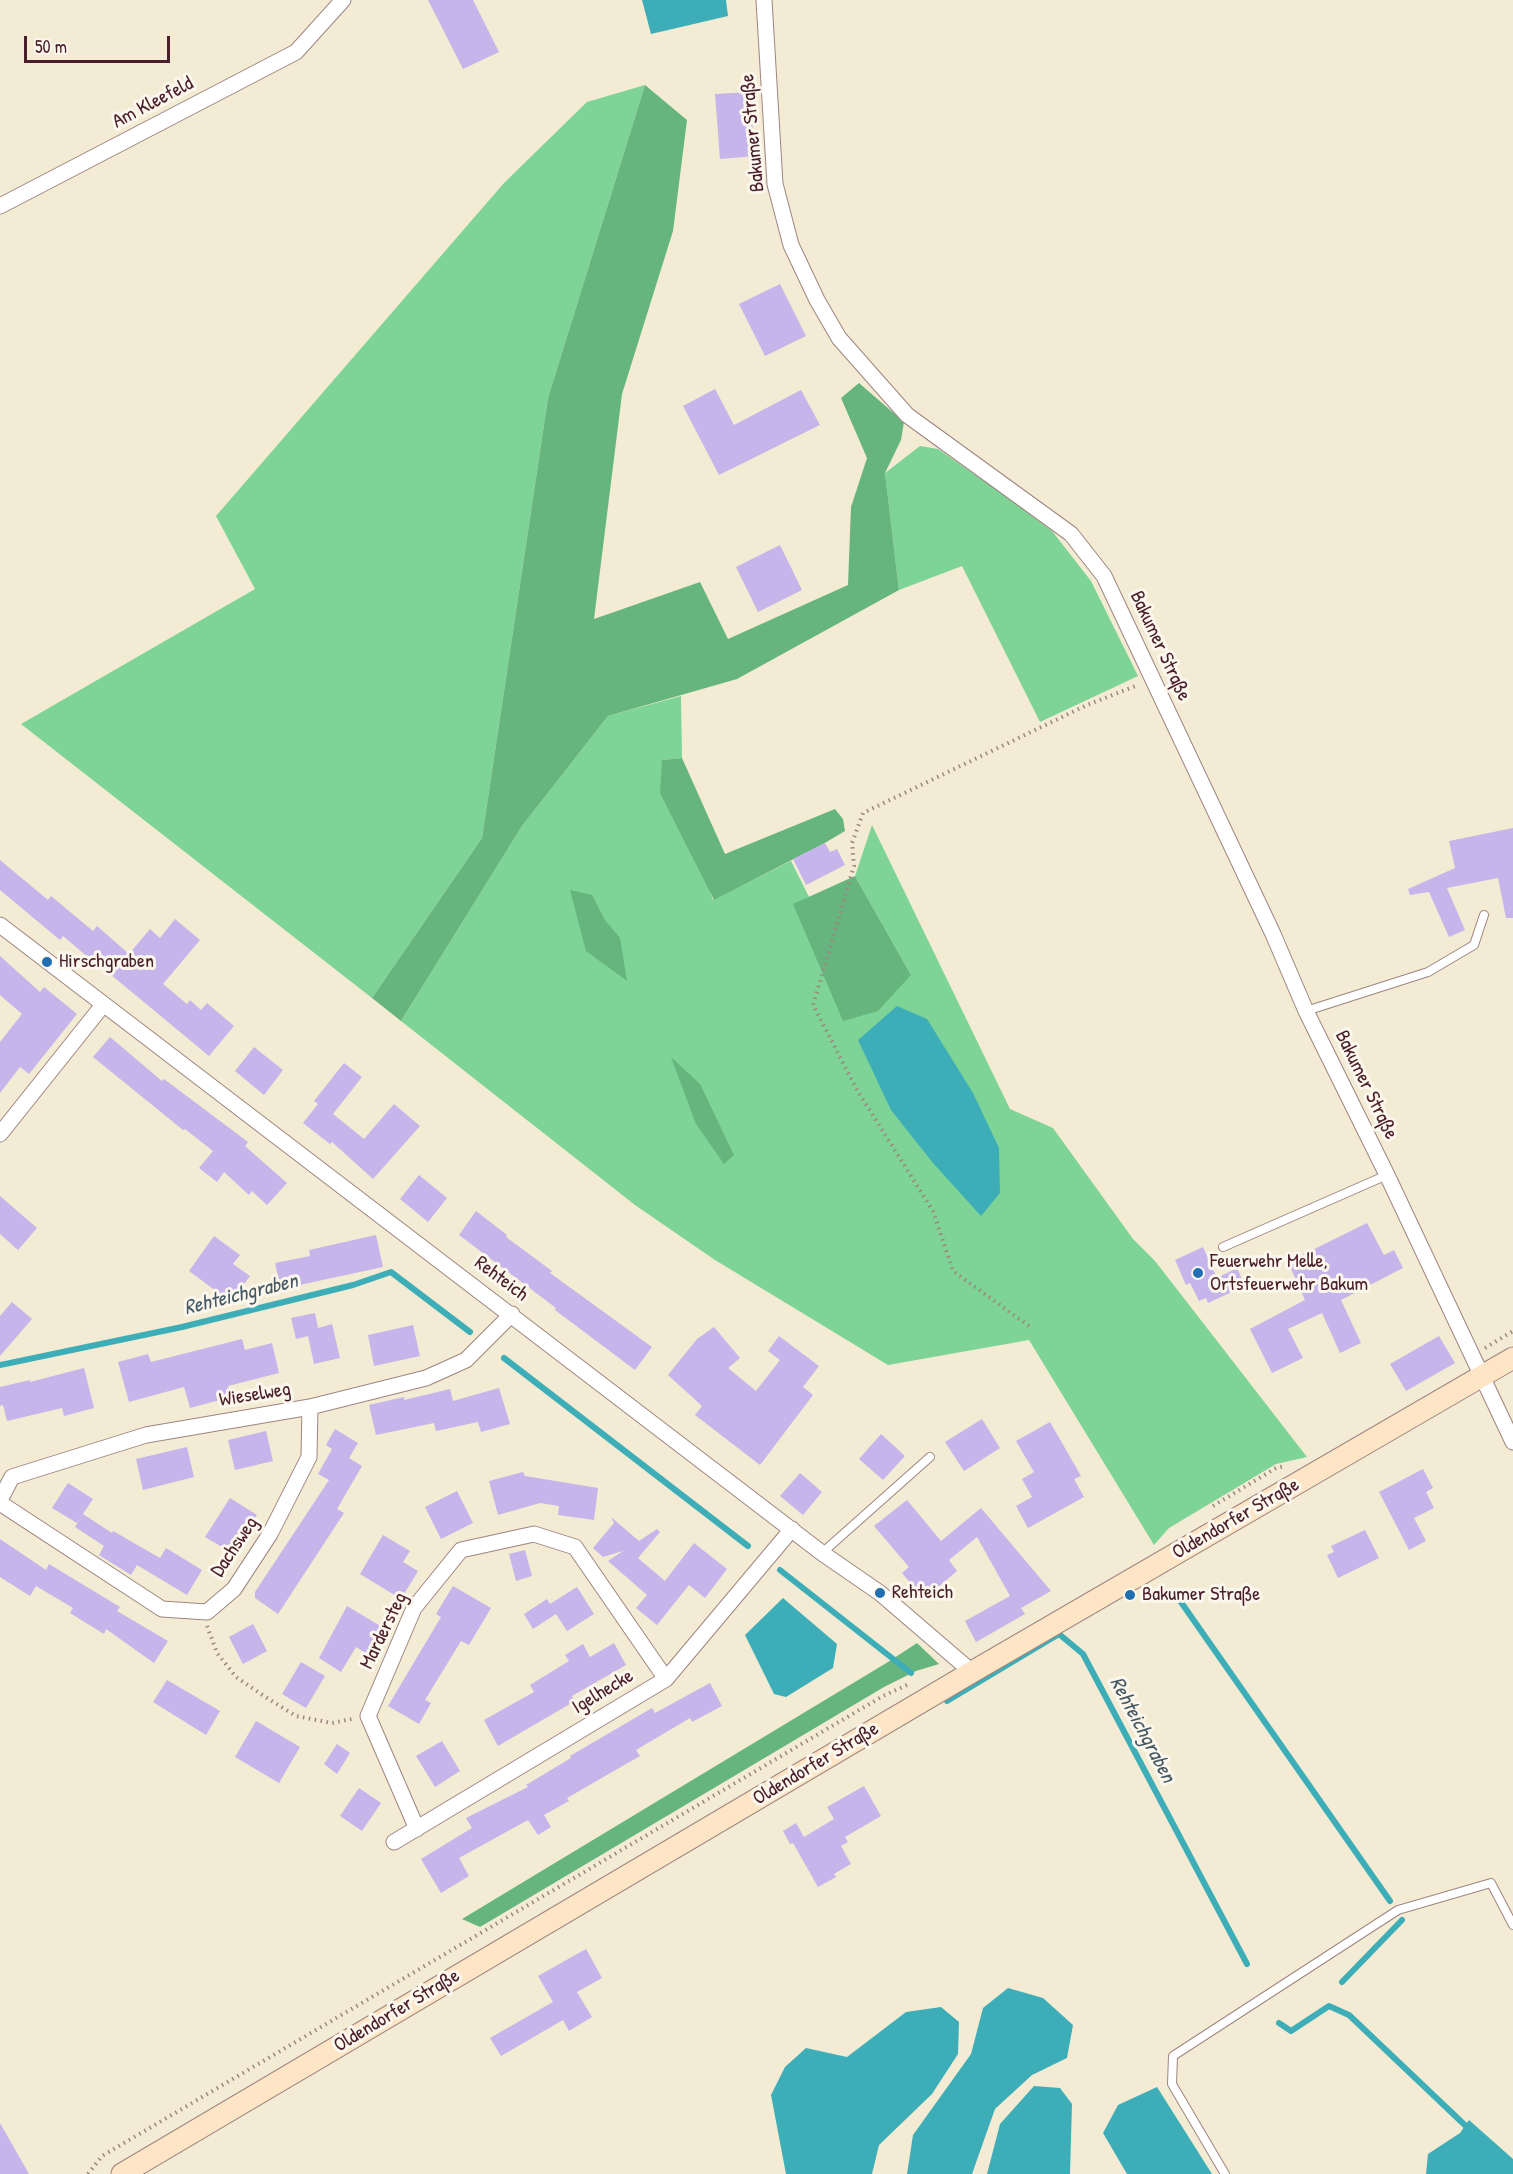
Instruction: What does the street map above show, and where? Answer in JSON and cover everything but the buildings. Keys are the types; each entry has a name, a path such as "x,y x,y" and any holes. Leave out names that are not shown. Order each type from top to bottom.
{"main road":[{"name":"Oldendorfer Straße","path":"122,2174 972,1672 1513,1358"}],"street":[{"name":"Am Kleefeld","path":"0,206 296,52 343,0"},
{"name":"Bakumer Straße","path":"764,0 775,184 791,245 818,300 839,338 907,415 1071,534 1104,576 1273,934 1306,1011 1387,1175 1513,1442"},
{"name":"Rehteich","path":"0,926 822,1552 880,1593 972,1672"},
{"path":"0,1134 103,1005"},
{"name":"Wieselweg","path":"0,1502 12,1478 146,1435 310,1407 426,1378 466,1360 512,1314"},
{"name":"Dachsweg","path":"207,1612 234,1589 270,1534 309,1457 310,1407"},
{"path":"0,1502 162,1609 207,1612"},
{"name":"Igelhecke","path":"394,1842 666,1679 792,1529"},
{"name":"Mardersteg","path":"368,1716 414,1608 460,1550 534,1534 575,1547 666,1679"},
{"path":"368,1716 417,1829"}],"lane":[{"path":"1306,1011 1428,972 1474,945 1484,915"},
{"path":"1223,1246 1387,1175"},
{"path":"822,1552 930,1457"},
{"path":"1225,2174 1172,2084 1173,2056 1398,1910 1491,1883 1513,1925"}],"path":[{"path":"1029,1326 952,1271 933,1210 857,1090 813,1005 854,866 852,843 863,813 1087,705 1154,682"},
{"path":"207,1612 207,1628 217,1653 236,1677 267,1698 296,1716 332,1723 368,1716"}],"green space":[{"path":"645,85 548,398 482,838 372,998 21,724 255,589 216,516 504,183 587,102"},
{"path":"645,85 687,120 673,231 622,394 594,619 700,582 728,639 848,585 851,507 867,458 841,398 859,383 904,422 901,440 885,473 899,590 737,679 608,716 522,826 401,1021 372,998 482,838 548,398"},
{"path":"920,446 938,449 1052,531 1091,581 1138,676 1040,722 962,566 899,590 885,473"},
{"path":"681,696 682,758 662,760 713,900 791,861 809,897 793,905 911,975 855,876 872,825 1010,1109 1053,1128 1133,1239 1155,1261 1307,1457 1276,1464 1169,1528 1154,1545 1029,1340 888,1365 715,1260 635,1205 401,1021 522,826 608,716"},
{"path":"682,758 725,854 835,809 843,819 845,831 714,900 660,793 662,760"},
{"path":"855,876 911,975 878,1011 843,1021 793,904"},
{"path":"570,890 592,895 605,920 620,938 627,981 586,951"},
{"path":"671,1057 700,1084 734,1155 724,1164 696,1124"},
{"path":"917,1643 939,1664 916,1671 884,1687 480,1927 462,1919 888,1662"}],"water":[{"path":"642,0 726,0 728,16 651,34"},
{"path":"897,1006 927,1019 973,1093 999,1148 1000,1193 981,1216 933,1163 891,1110 858,1040"},
{"path":"783,1598 837,1644 833,1668 786,1697 774,1694 745,1635"},
{"path":"1008,1988 1043,1998 1073,2025 1067,2058 1032,2075 995,2109 972,2174 907,2174 913,2135 971,2054 983,2008"},
{"path":"941,2007 959,2022 958,2054 932,2094 879,2145 872,2174 786,2174 771,2095 785,2067 806,2048 847,2057 906,2012"},
{"path":"1034,2086 1060,2088 1072,2104 1070,2174 987,2174 1000,2124"},
{"path":"1157,2087 1212,2174 1127,2174 1103,2133 1118,2105"},
{"path":"1469,2120 1513,2159 1513,2174 1426,2174 1428,2154 1460,2133"}],"waterway":[{"name":"Rehteichgraben","path":"0,1365 182,1327 353,1285 391,1272 470,1332"},
{"name":"Rehteichgraben","path":"504,1358 748,1546"},
{"name":"Rehteichgraben","path":"780,1570 911,1673"},
{"path":"1176,1595 1390,1901"},
{"name":"Rehteichgraben","path":"947,1701 1059,1634 1083,1654 1247,1964"},
{"path":"1342,1982 1402,1920"},
{"name":"Rehteichgraben","path":"1279,2023 1291,2031 1329,2006 1349,2015 1469,2129"}],"place":[{"name":"Hirschgraben","path":"47,962"},
{"name":"Feuerwehr Melle, Ortsfeuerwehr Bakum","path":"1198,1273"},
{"name":"Rehteich","path":"880,1593"},
{"name":"Bakumer Straße","path":"1130,1595"}]}
